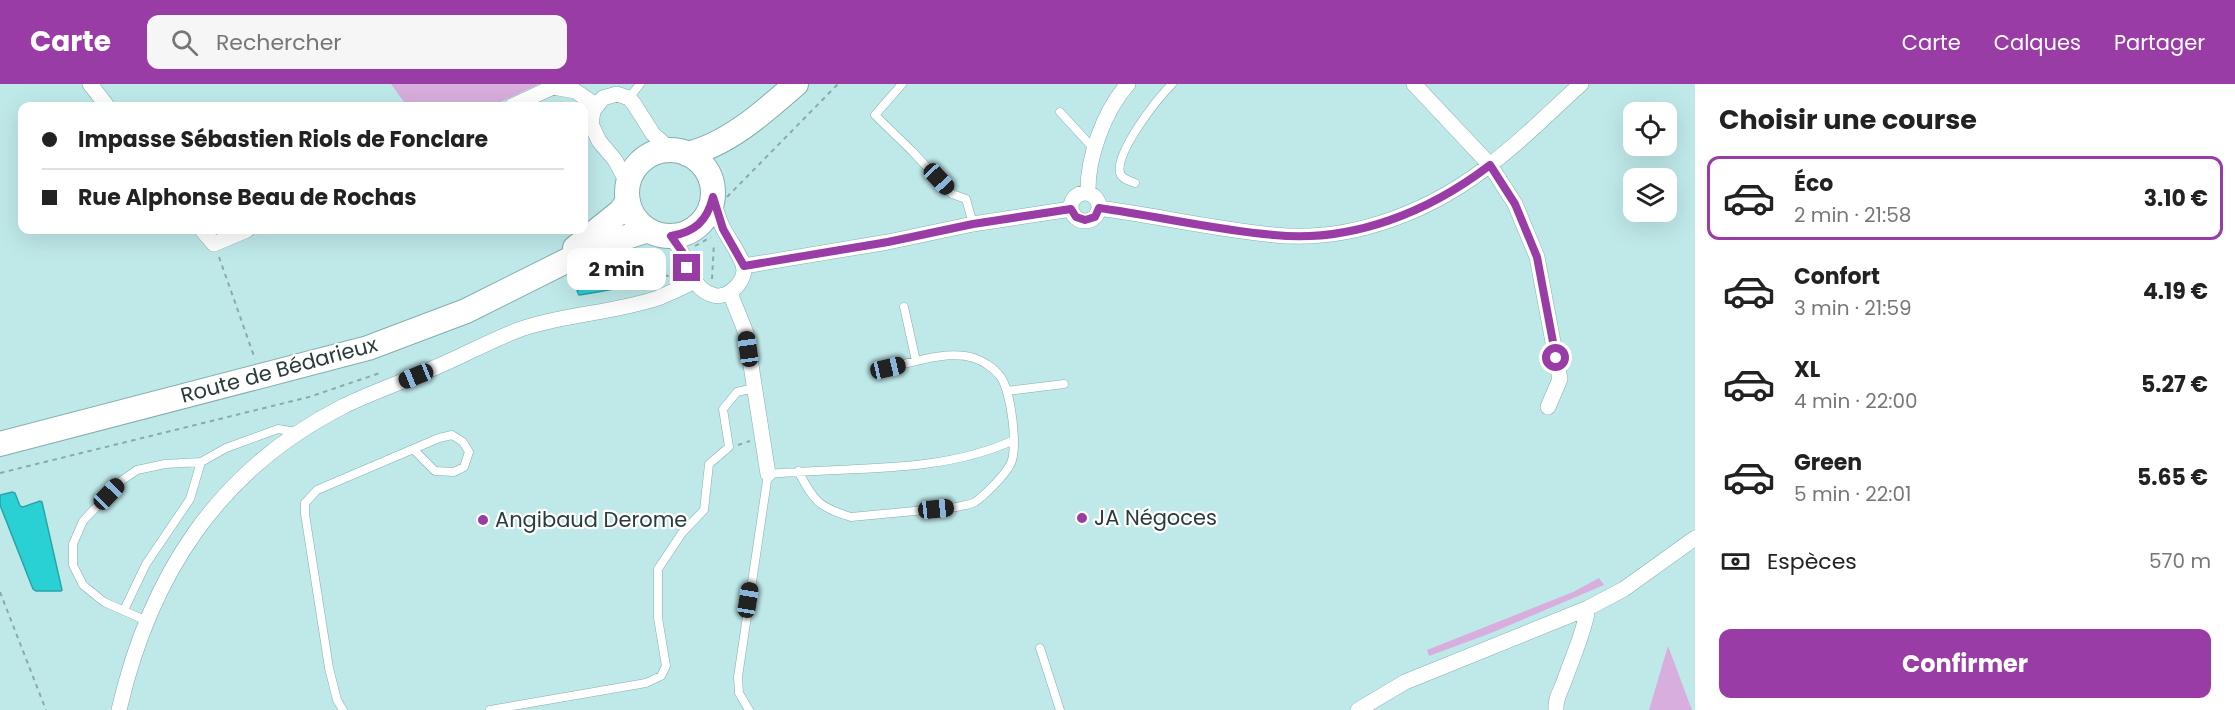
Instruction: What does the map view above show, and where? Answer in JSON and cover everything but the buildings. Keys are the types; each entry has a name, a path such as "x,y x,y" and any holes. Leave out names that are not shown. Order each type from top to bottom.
{"main road":[{"path":"770,106 719,160 716,192 704,220 689,231 660,233 639,222 632,212 628,193 632,173 648,156 700,151 725,138 796,84"},
{"path":"679,152 697,160 705,168 716,192"},
{"name":"Route de Bédarieux","path":"548,270 621,211 628,193"},
{"name":"Route de Bédarieux","path":"0,444 379,344 466,311 590,249 660,233"}],"street":[{"path":"90,84 104,102"},
{"path":"1414,84 1490,165 1515,204 1537,257 1560,379 1548,407"},
{"path":"1099,208 1275,236 1320,235 1356,230 1409,214 1452,191 1490,165 1581,84"},
{"path":"1088,193 1089,167 1094,149 1100,132 1124,86"},
{"path":"521,102 553,87 575,91 596,105"},
{"path":"628,193 615,160 594,132 591,117 596,105 610,95 617,94 628,98 639,110 654,134 679,152"},
{"path":"660,233 683,253 687,268 695,281 711,295 720,296 730,293 742,279 744,266 723,229 716,192"},
{"path":"1088,193 1096,198 1099,208 1095,217 1085,220 1076,217 1071,209 1078,195 1088,193"},
{"path":"744,266 888,242 973,224 1071,209"},
{"path":"205,234 214,244 238,234"},
{"path":"119,710 128,671 147,621 169,574 191,536 223,496 270,454 341,408 520,329 573,315 648,300 673,292 695,281"},
{"path":"730,293 746,333 768,474"},
{"path":"1358,710 1405,682 1588,608 1623,589 1695,538"},
{"path":"1542,710 1556,705 1586,622 1588,608"}],"lane":[{"path":"628,98 640,84"},
{"path":"902,84 875,115 952,194 966,199 973,224"},
{"path":"1135,183 1124,178 1120,173 1121,164 1142,120 1172,84"},
{"path":"1060,112 1094,149"},
{"path":"904,307 916,362"},
{"path":"798,471 814,500 850,517 957,507 974,502 1001,477 1011,464 1014,440 1007,392 1001,377 990,367 965,356 932,358 888,368"},
{"path":"1007,392 1064,384"},
{"path":"490,710 646,683 661,676 666,666 658,618 658,569 682,533 704,510 710,464 729,447 723,409 737,392 754,388"},
{"path":"147,621 104,602 83,585 73,565 73,544 83,521 122,481 137,470 165,464 201,462 226,448 278,429 301,432"},
{"path":"343,710 337,700 329,668 305,503 317,490 413,449 439,438 452,435 463,442 468,452 464,467 454,472 435,471 413,449"},
{"path":"748,710 739,693 738,677 768,474 895,467 949,461 993,450 1014,440"},
{"path":"124,610 146,564 190,499 201,462"},
{"path":"1040,648 1060,710"}],"path":[{"path":"716,192 838,84"},
{"path":"711,295 714,235"},
{"path":"214,244 261,376"},
{"path":"632,289 652,283 663,275 668,276"},
{"path":"0,473 309,397 384,372"},
{"path":"729,447 761,438"},
{"path":"0,592 46,710"}],"shaded area":[{"path":"391,84 539,84 501,102 404,102"},
{"path":"1599,578 1604,585 1491,633 1429,656 1427,650 1573,592"},
{"path":"1668,646 1692,710 1649,710"}],"water":[{"path":"647,260 659,264 659,270 643,282 579,295 577,291 598,279"},
{"path":"15,493 20,506 23,507 42,502 61,591 33,589 0,505 0,495"}],"place":[{"name":"JA Négoces","path":"1082,518"},
{"name":"Angibaud Derome","path":"483,520"}],"route":[{"path":"687,268 683,253 671,236 694,229 704,220 713,197 723,229 744,266 888,242 973,224 1071,209 1073,214 1081,220 1095,217 1099,208 1275,236 1320,235 1356,230 1418,210 1452,191 1490,165 1515,204 1537,257 1556,358"}]}
